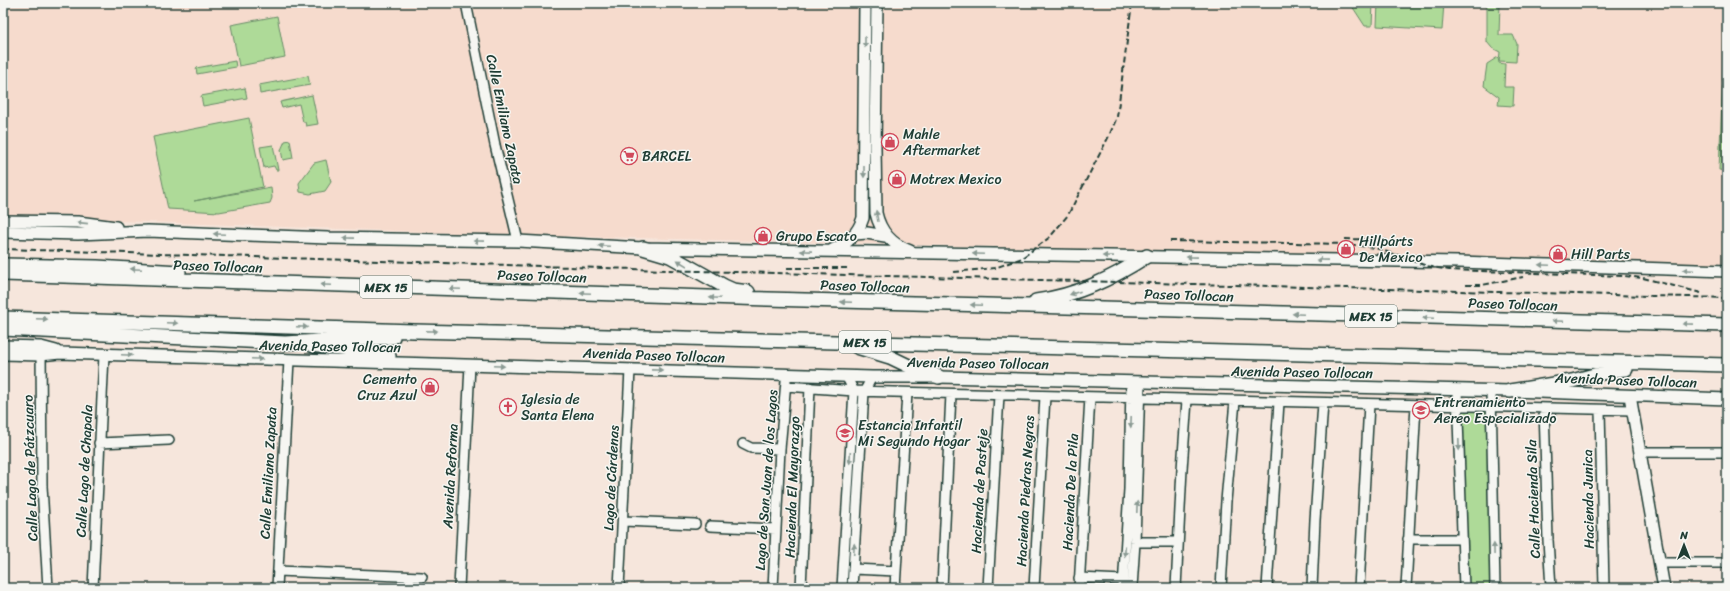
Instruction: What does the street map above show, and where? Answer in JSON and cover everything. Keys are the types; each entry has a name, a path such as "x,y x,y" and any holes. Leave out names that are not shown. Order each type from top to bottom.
{"highway":[{"path":"643,248 670,256 733,290 759,294 768,299"},
{"path":"1015,306 1065,296 1081,291 1127,269 1147,256"},
{"path":"3,265 97,267 178,272 209,275 229,282"},
{"name":"Paseo Tollocan","path":"3,274 768,299 1727,325"},
{"name":"MEX 15","path":"3,318 414,331 1727,365"},
{"path":"3,329 285,343 379,339 404,336 414,331"},
{"path":"832,341 884,355 904,365 926,371 939,377"},
{"path":"1510,391 1572,380 1613,370 1641,368 1666,363"}],"main road":[{"path":"865,3 870,89 870,147 876,213 878,222 885,236"},
{"path":"870,89 877,3"},
{"path":"824,251 842,246 855,234 860,225 864,210 870,147"},
{"path":"3,221 78,222 148,231"},
{"path":"3,232 78,234 148,231 328,238 518,241 643,248 1458,262 1727,271"},
{"path":"855,234 867,233 885,236 904,249 912,252"},
{"path":"285,343 391,356 420,362"},
{"name":"Avenida Paseo Tollocan","path":"3,346 60,353 104,355 420,362 872,377 939,377 1491,392 1510,391 1727,399"},
{"name":"Avenida Paseo Tollocan","path":"3,354 40,351"},
{"path":"1630,396 1664,588"}],"street":[{"name":"Calle Emiliano Zapata","path":"466,3 495,145 518,241"},
{"name":"Calle Lago de Pátzcuaro","path":"40,351 42,486 48,588"},
{"name":"Calle Lago de Chapala","path":"93,588 104,355"},
{"name":"Calle Emiliano Zapata","path":"277,588 289,360"},
{"name":"Avenida Reforma","path":"459,588 470,364"},
{"name":"Lago de Cárdenas","path":"619,588 630,370"},
{"name":"Lago de San Juan de los Lagos","path":"773,588 780,449 787,374"},
{"path":"842,588 854,391 846,376"},
{"path":"852,588 864,392 872,377"},
{"path":"1079,578 1123,584 1133,489 1136,383"},
{"path":"786,386 864,392 1632,410"},
{"name":"Hacienda El Mayorazgo","path":"801,588 810,387"},
{"path":"1457,391 1464,588"},
{"path":"1470,406 1471,391"},
{"path":"1491,392 1496,588"},
{"path":"895,588 907,393"},
{"path":"942,588 951,394"},
{"name":"Hacienda de Pasteje","path":"988,588 999,395"},
{"name":"Hacienda Piedras Negras","path":"1034,588 1045,396"},
{"name":"Hacienda De la Pila","path":"1079,588 1090,397"},
{"path":"1176,588 1187,400"},
{"path":"1221,588 1226,501 1235,401"},
{"path":"1267,588 1279,402"},
{"path":"1312,588 1323,403"},
{"path":"1359,588 1369,404"},
{"path":"1406,588 1416,405"},
{"name":"Calle Hacienda Sila","path":"1544,408 1551,588"},
{"name":"Hacienda Junica","path":"1600,410 1604,588"},
{"path":"99,443 169,440"},
{"path":"743,444 751,448 780,449"},
{"path":"1640,452 1727,452"},
{"path":"1132,588 1136,542 1133,489"},
{"path":"847,502 857,503"},
{"path":"623,521 695,524"},
{"path":"710,526 776,529"},
{"path":"1408,539 1462,538"},
{"path":"1136,542 1178,542"},
{"path":"1659,563 1727,564"},
{"path":"853,569 896,571"},
{"path":"278,571 422,577"}],"shaded area":[{"path":"3,3 1727,3 1727,265 513,235 3,217"}],"green space":[{"path":"1350,3 1373,3 1372,26 1365,26"},
{"path":"1378,3 1444,3 1442,30 1377,26"},
{"path":"1487,3 1500,3 1499,35 1513,35 1517,44 1516,62 1499,61 1500,52 1492,48 1487,42"},
{"path":"1727,3 1727,171 1719,170"},
{"path":"277,16 285,57 239,66 231,25"},
{"path":"1498,57 1499,63 1505,64 1504,87 1514,87 1513,106 1498,105 1499,97 1484,86 1487,64"},
{"path":"235,61 236,67 197,74 196,68"},
{"path":"308,76 310,85 260,94 259,85"},
{"path":"245,88 247,98 203,106 201,96"},
{"path":"312,95 318,124 306,126 305,122 303,122 299,104 282,108 280,102"},
{"path":"249,118 263,187 194,201 271,187 272,198 270,203 219,212 168,209 153,137"},
{"path":"290,140 293,158 283,160 281,150 285,141"},
{"path":"273,145 278,170 276,170 274,166 264,168 260,147"},
{"path":"326,160 331,182 325,191 310,194 300,192 299,183 314,163"},
{"path":"1462,410 1489,410 1493,588 1465,588"}],"railway":[{"path":"954,272 995,268 1022,258 1050,237 1068,215 1109,136 1117,117 1132,3"},
{"path":"1345,239 1387,240"},
{"path":"1170,241 1349,244 1379,249 1427,266 1449,270 1624,276 1643,278 1701,293"},
{"path":"3,249 697,271 1727,298"},
{"path":"787,268 847,268"},
{"path":"1466,285 1482,285 1523,277"}],"place":[{"name":"Mahle Aftermarket","path":"890,142"},
{"name":"BARCEL","path":"629,156"},
{"name":"Motrex Mexico","path":"897,179"},
{"name":"Grupo Escato","path":"763,236"},
{"name":"Hillpárts De Mexico","path":"1346,249"},
{"name":"Hill Parts","path":"1558,254"},
{"name":"Cemento Cruz Azul","path":"430,387"},
{"name":"Iglesia de Santa Elena","path":"508,407"},
{"name":"Entrenamiento Aereo Especializado","path":"1421,410"},
{"name":"Estancia Infantil Mi Segundo Hogar","path":"845,433"}]}
